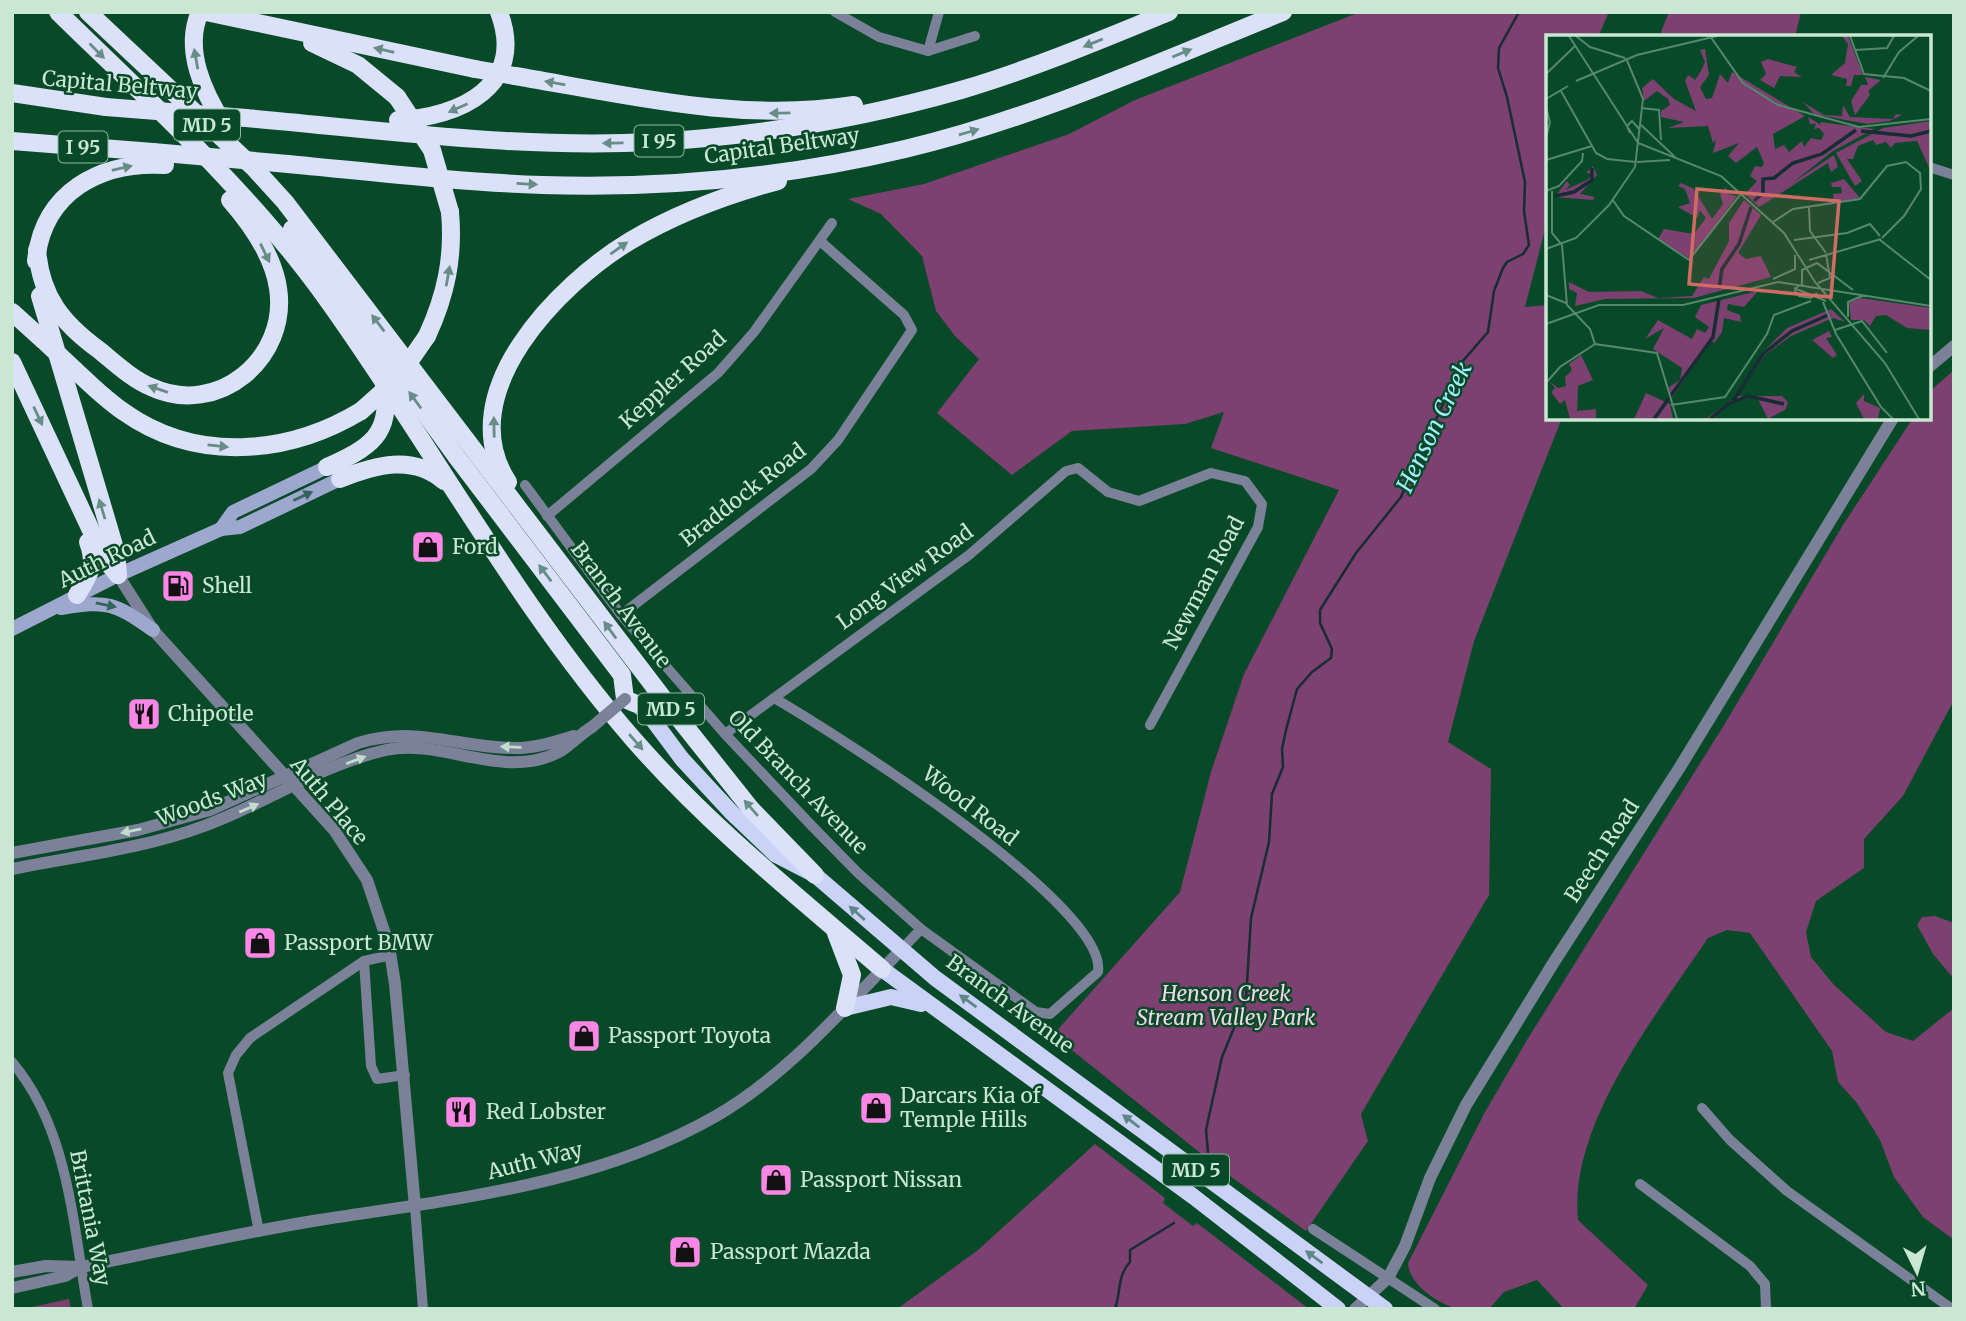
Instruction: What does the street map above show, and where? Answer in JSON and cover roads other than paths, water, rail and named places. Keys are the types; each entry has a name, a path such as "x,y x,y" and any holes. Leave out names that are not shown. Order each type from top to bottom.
{"highway":[{"path":"200,12 194,49 208,99 223,124 289,198 343,276"},
{"path":"206,12 475,69 700,108 799,112 864,103 960,84 1062,55"},
{"path":"246,118 400,120 431,117 459,108 485,91 501,64 505,40 499,12"},
{"name":"Capital Beltway","path":"12,99 544,142 701,138 811,125 962,89 1062,55 1169,12"},
{"name":"Capital Beltway","path":"12,141 159,158 542,185 679,182 818,166 903,149 1021,116 1283,12"},
{"name":"MD 5","path":"59,14 264,220 322,292 382,377 452,488 546,628 633,739 716,824 882,969 1194,1197 1338,1309"},
{"path":"93,17 300,239 456,456 622,675 630,701 647,712 682,759 776,855 815,875"},
{"name":"Branch Avenue","path":"93,17 254,168 310,233 539,533 616,639 751,809 815,875 900,951 1385,1309"},
{"path":"12,312 124,412 175,438 204,445 252,447 301,439 361,411 398,378 427,336 440,309 447,278 452,234 450,212 432,150 397,97 379,80 335,52 307,40 229,17"},
{"path":"37,250 46,293 59,315 77,334 150,387 194,395 221,390 247,374 268,348 276,332 279,304 274,272 262,246 244,216 132,86"},
{"path":"12,93 106,107"},
{"path":"539,533 501,471 493,423 499,383 510,359 548,310 601,261 629,241 687,211 762,186 903,149"},
{"path":"118,575 116,552 36,283 37,250 47,217 78,185 128,166 159,158"},
{"path":"12,362 104,558 118,575"},
{"path":"334,473 382,429 386,397 382,377"},
{"path":"334,473 388,464 411,464 425,468 452,488"},
{"path":"63,470 66,492 93,553 93,568 77,595"},
{"path":"833,927 852,975 845,1008 891,997 938,1010"}],"main road":[{"name":"Auth Road","path":"12,629 118,575 221,529 240,527 334,473"},
{"path":"52,609 97,602 113,605 153,630"}],"street":[{"path":"928,51 939,12"},
{"path":"840,14 879,37 928,51 975,36"},
{"path":"1931,168 1954,175"},
{"name":"Keppler Road","path":"547,516 718,373 754,332 832,223"},
{"name":"Braddock Road","path":"621,615 811,469 838,440 912,330 912,324 820,241"},
{"path":"1931,365 1954,346"},
{"name":"Beech Road","path":"1355,1309 1388,1278 1405,1246 1430,1178 1466,1105 1553,962 1680,767 1892,420"},
{"name":"Long View Road","path":"725,734 970,555 1066,471 1077,468 1104,489"},
{"name":"Newman Road","path":"1104,489 1118,497 1139,500 1162,494 1198,476 1224,474 1245,481 1262,505 1254,536 1150,725"},
{"name":"Old Branch Avenue","path":"525,485 621,615 725,734 858,873 921,929 1036,1012 1050,1014 1062,1006"},
{"name":"Auth Place","path":"118,575 153,630 334,830 367,880 391,955 404,1075 423,1309"},
{"name":"Wood Road","path":"774,698 913,785 1009,860 1078,927 1096,951 1099,958 1098,972 1062,1006"},
{"name":"Woods Way","path":"12,853 171,821 210,810 379,736 417,735 512,748 536,747 577,735 630,701"},
{"name":"Woods Way","path":"12,869 157,841 203,827 360,757 388,750 419,748 496,762 523,762 560,752 577,735"},
{"name":"Auth Way","path":"12,1272 46,1266 81,1267 258,1232 415,1207 569,1174 632,1154 684,1133 750,1094 845,1008 921,929"},
{"path":"258,1232 228,1073 236,1055 250,1038 364,961 391,955"},
{"path":"364,961 371,1066 377,1079 404,1075"},
{"name":"Brittania Way","path":"12,1062 44,1113 58,1150 88,1309"},
{"path":"1702,1108 1730,1140 1787,1191 1952,1309"},
{"path":"1640,1184 1751,1266 1765,1284 1766,1309"},
{"path":"1313,1229 1435,1309"},
{"name":"Auth Way","path":"12,1288 65,1276 81,1267"}],"waterway":[{"name":"Henson Creek","path":"1208,1152 1206,1130 1222,1057 1246,999 1251,918 1269,842 1272,794 1283,767 1282,749 1286,730 1297,689 1312,672 1331,658 1332,649 1320,623 1320,610 1356,553 1401,497 1462,362 1488,332 1494,291 1503,268 1507,262 1523,254 1529,245 1524,211 1525,182 1498,68 1499,48 1519,12"},
{"name":"Henson Creek","path":"1115,1309 1121,1279 1130,1262 1130,1250 1174,1223"}],"place":[{"name":"Ford","path":"428,547"},
{"name":"Shell","path":"178,586"},
{"name":"Chipotle","path":"144,714"},
{"name":"Passport BMW","path":"260,943"},
{"name":"Passport Toyota","path":"584,1036"},
{"name":"Darcars Kia of Temple Hills","path":"876,1108"},
{"name":"Red Lobster","path":"461,1112"},
{"name":"Passport Nissan","path":"776,1180"},
{"name":"Passport Mazda","path":"685,1252"}],"park label":[{"name":"Henson Creek Stream Valley Park","path":"1226,1006"}]}
